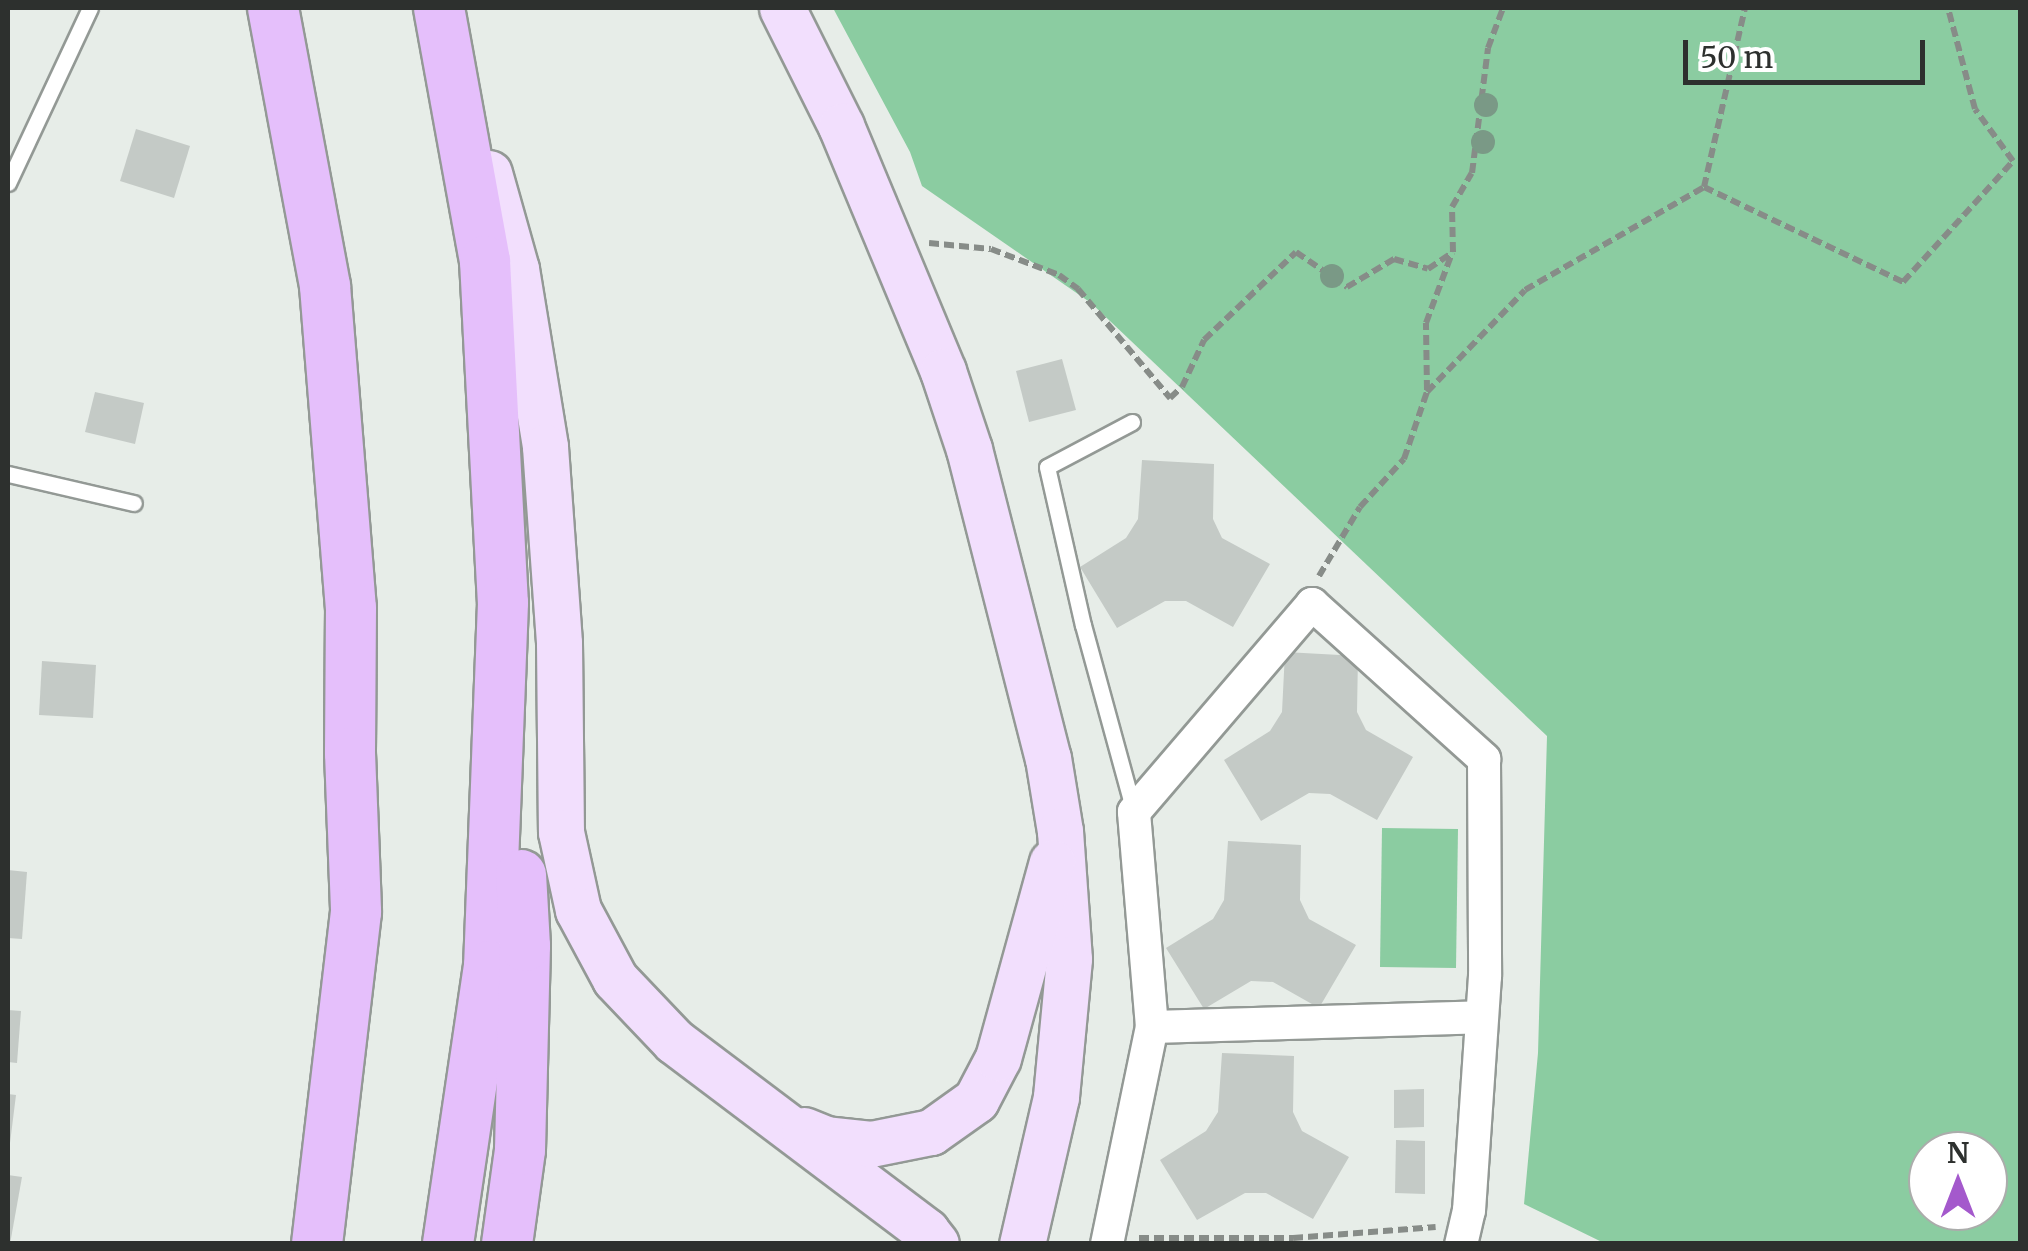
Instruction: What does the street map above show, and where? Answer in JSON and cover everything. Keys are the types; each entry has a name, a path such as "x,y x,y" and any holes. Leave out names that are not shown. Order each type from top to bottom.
{"main road":[{"path":"273,8 324,286 352,608 350,753 356,912 317,1244"},
{"path":"442,8 485,261 525,946 520,1150 507,1244"},
{"path":"442,8 516,269 545,447 558,643 561,832 578,910 614,979 674,1041 926,1231 936,1244"},
{"path":"782,8 829,102 943,371 969,449 1024,658 1060,831 1069,960 1064,1030 1056,1097 1022,1244"},
{"path":"448,1244 489,966 503,603"},
{"path":"774,1118 826,1139 871,1144 931,1132 976,1100 998,1058 1060,831"}],"street":[{"path":"1108,1241 1152,1027 1134,812 1312,604 1484,759 1482,1018 1463,1234"},
{"path":"1152,1027 1482,1018"}],"lane":[{"path":"8,183 90,8"},
{"path":"1132,422 1047,467 1083,626 1134,812"},
{"path":"8,474 134,502"}],"path":[{"path":"1312,604 1320,568 1360,508 1404,459 1427,392 1426,323 1452,252 1452,207 1472,173 1488,48 1504,8"},
{"path":"1427,392 1525,290 1704,188 1744,8"},
{"path":"1704,188 1904,282 2016,159 1974,110 1948,8"},
{"path":"920,243 991,248 1059,275 1078,289 1170,398 1182,387 1204,340 1296,252 1346,287 1394,259 1428,269 1452,252"},
{"path":"1108,1241 1293,1241 1463,1234"}],"green space":[{"path":"833,8 2020,8 2020,1243 1604,1243 1524,1204 1538,1053 1547,736 1091,303 922,186 910,152"},
{"path":"1382,828 1458,829 1456,968 1380,967"}],"building":[{"path":"136,129 190,146 174,198 120,181"},
{"path":"1062,359 1076,410 1029,422 1016,371"},
{"path":"95,392 144,403 135,444 85,432"},
{"path":"1142,460 1214,464 1213,519 1222,538 1270,564 1233,627 1186,601 1165,601 1117,628 1080,567 1126,538 1138,519"},
{"path":"1285,652 1358,656 1357,712 1366,730 1413,757 1377,820 1330,794 1309,793 1261,821 1224,760 1270,731 1282,712"},
{"path":"42,661 96,665 93,718 39,715"},
{"path":"1228,841 1301,845 1300,900 1309,919 1356,945 1319,1008 1273,982 1251,981 1204,1009 1166,948 1213,919 1224,900"},
{"path":"8,870 27,872 22,939 8,938"},
{"path":"8,1010 21,1011 17,1063 8,1062"},
{"path":"1222,1053 1294,1056 1293,1112 1302,1131 1349,1157 1313,1219 1266,1193 1245,1193 1197,1220 1160,1160 1206,1131 1218,1112"},
{"path":"1424,1089 1424,1127 1394,1128 1394,1090"},
{"path":"8,1094 16,1095 10,1143 8,1143"},
{"path":"1396,1140 1425,1141 1425,1194 1395,1193"},
{"path":"8,1175 22,1177 10,1244 8,1244"}]}
